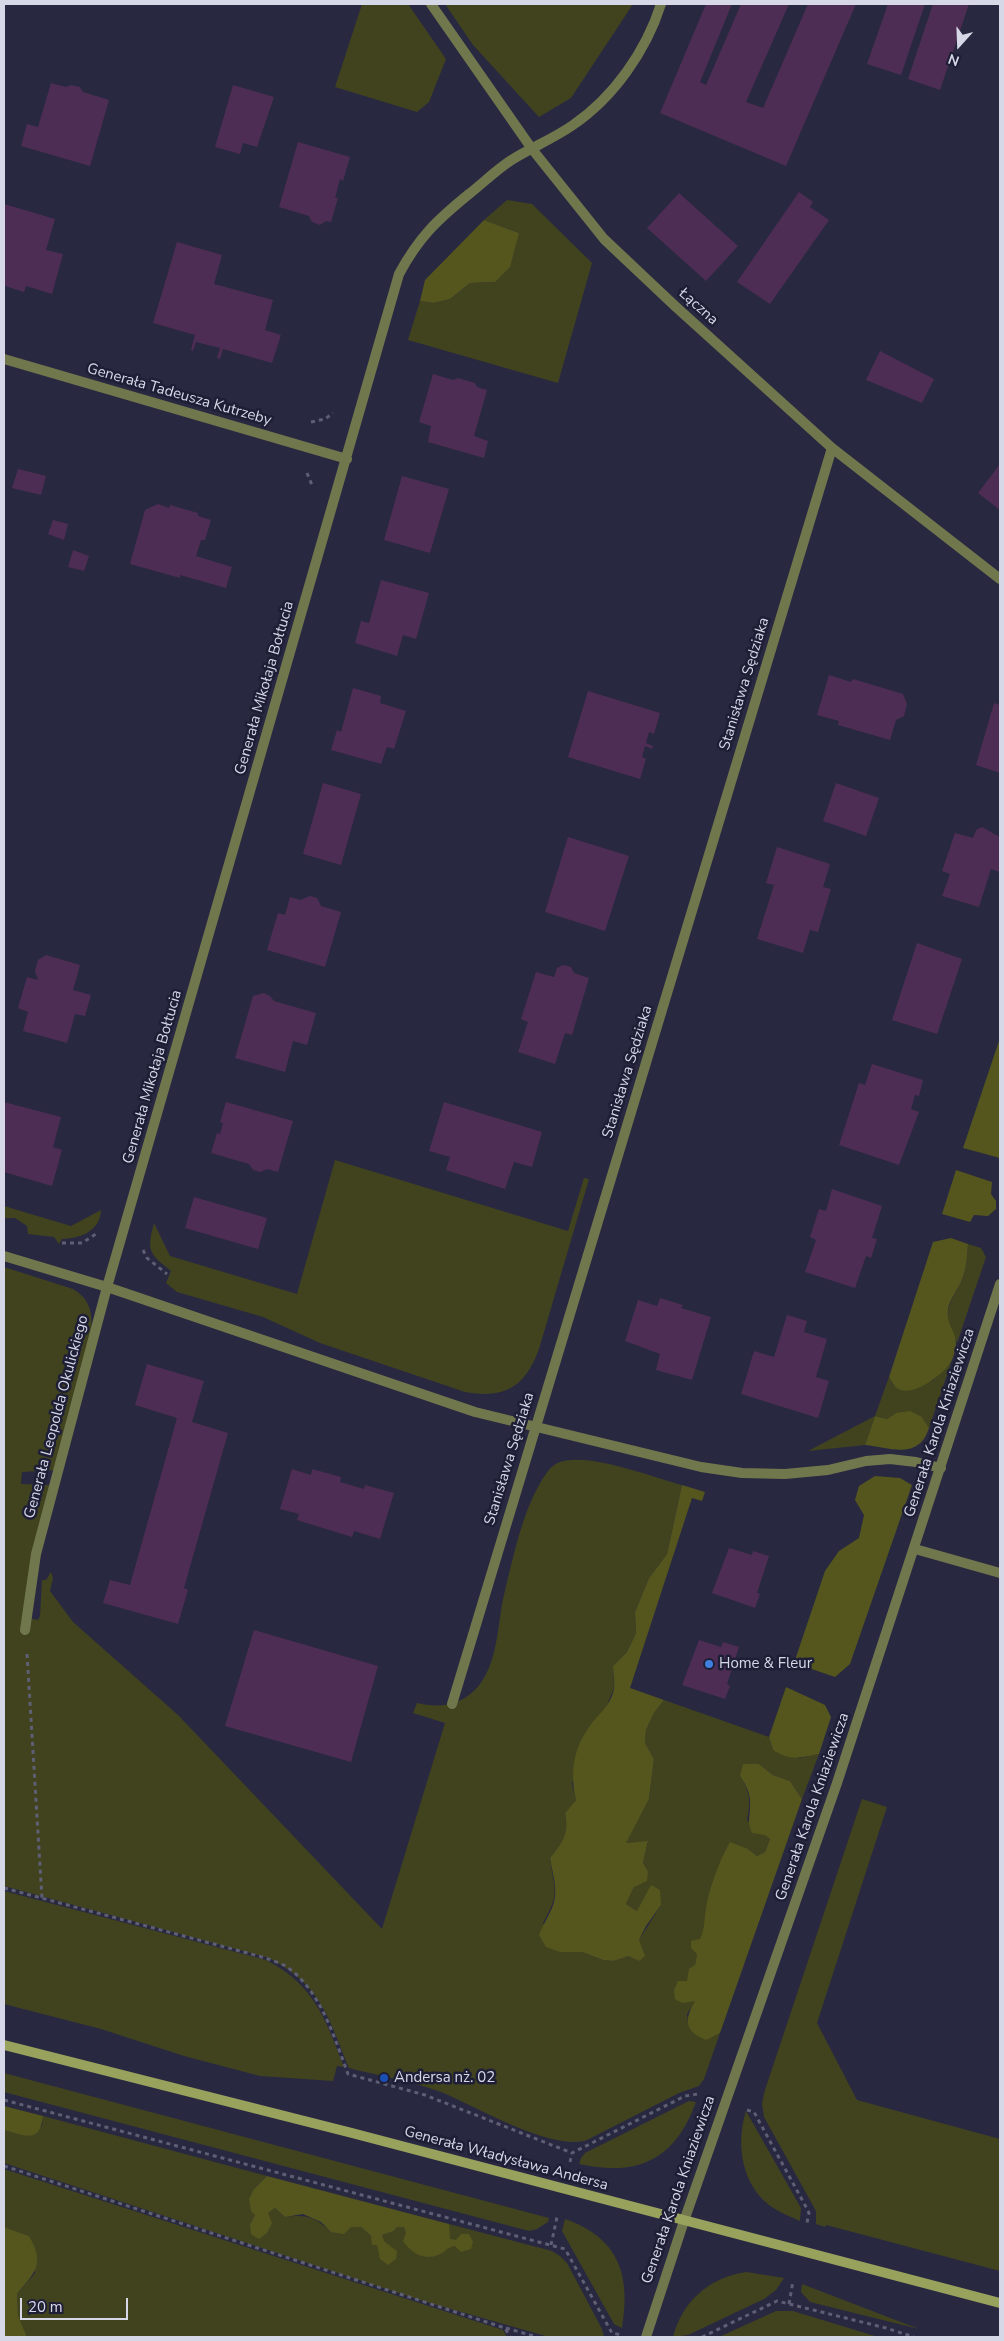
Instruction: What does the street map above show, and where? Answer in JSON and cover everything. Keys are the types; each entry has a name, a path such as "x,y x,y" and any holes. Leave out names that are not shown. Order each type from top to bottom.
{"main road":[{"name":"Generała Władysława Andersa","path":"4,2045 342,2131 684,2222 1000,2303"}],"street":[{"name":"Łączna","path":"431,4 532,149 604,239 674,306 832,448 1000,579"},
{"name":"Generała Mikołaja Bołtucia","path":"108,1287 399,274 421,238 456,204 490,175 574,125 606,96 637,56 653,28 660,4"},
{"name":"Generała Tadeusza Kutrzeby","path":"4,359 346,459"},
{"name":"Stanisława Sędziaka","path":"452,1704 832,448"},
{"path":"4,1256 108,1287 475,1412 720,1471 763,1474 808,1472 890,1459 916,1462 941,1468"},
{"name":"Generała Karola Kniaziewicza","path":"646,2337 684,2222 788,1927 915,1549 1000,1284"},
{"name":"Generała Leopolda Okulickiego","path":"25,1630 36,1554 108,1287"},
{"path":"915,1549 1000,1573"}],"path":[{"path":"25,1630 42,1898"},
{"path":"4,1888 266,1958 287,1968 318,2001 348,2074 425,2095 572,2153 685,2096 698,2094"},
{"path":"4,2100 565,2248 612,2335 620,2335"},
{"path":"747,2110 754,2112 806,2207 809,2213 807,2223"},
{"path":"570,2162 572,2153"},
{"path":"4,2166 537,2337"},
{"path":"551,2245 557,2217"},
{"path":"788,2304 794,2280"},
{"path":"702,2337 772,2303 788,2304 914,2337"},
{"path":"505,2328 510,2337"}],"green space":[{"path":"362,4 408,4 446,59 429,102 417,112 335,87"},
{"path":"445,4 633,4 571,98 539,117 473,45"},
{"path":"507,200 532,204 592,263 558,383 408,340 420,301 434,303 450,299 470,283 495,282 519,233 484,220"},
{"path":"335,1160 568,1231 584,1178 589,1179 539,1349 527,1373 520,1381 512,1387 491,1394 465,1392 320,1343 263,1317 177,1292 166,1283 171,1271 154,1256 150,1246 154,1223 170,1256 297,1294"},
{"path":"4,1206 71,1226 101,1210 100,1218 93,1229 76,1237 62,1239 59,1244 54,1237 28,1234 27,1226 15,1218 4,1218"},
{"path":"968,1244 981,1248 986,1257 957,1343 947,1317 951,1301 964,1273"},
{"path":"4,1267 73,1289 87,1302 91,1313 91,1332 55,1470 22,1472 21,1484 52,1485 28,1618 38,1620 40,1616 42,1580 46,1580 51,1572 53,1578 50,1591 73,1622 178,1715 382,1929 445,1723 413,1713 417,1703 443,1705 454,1703 473,1692 481,1683 494,1652 503,1599 517,1542 526,1513 545,1476 553,1466 560,1462 587,1460 621,1467 682,1485 667,1554 649,1578 635,1612 636,1633 627,1652 613,1666 614,1688 605,1710 589,1727 572,1784 576,1800 565,1813 566,1826 564,1837 550,1858 555,1891 549,1913 543,1923 560,1952 582,1952 603,1960 614,1961 629,1956 661,1905 637,1911 626,1904 634,1887 648,1871 643,1863 648,1842 625,1843 649,1799 654,1759 645,1743 646,1730 654,1713 664,1700 769,1737 773,1750 800,1758 819,1754 802,1799 790,1781 773,1775 759,1764 740,1776 749,1797 747,1820 770,1839 765,1852 757,1856 748,1849 706,1909 706,1928 700,1939 695,1965 696,2001 687,2014 688,2024 706,2039 720,2033 704,2079 699,2086 679,2093 587,2140 572,2142 555,2140 514,2126 430,2088 349,2068 321,2004 301,1980 269,1958 4,1886"},
{"path":"951,1363 929,1428 922,1417 896,1413 887,1419 875,1416 889,1377 894,1386 932,1381"},
{"path":"875,1416 865,1445 808,1451"},
{"path":"862,1799 887,1807 817,2023 857,2100 1000,2139 1000,2271 826,2225 825,2227 816,2224 816,2211 764,2117 762,2104 764,2093"},
{"path":"4,1891 266,1960 283,1970 307,1992 324,2019 344,2067 337,2066 333,2081 260,2076 184,2056 101,2029 4,2004"},
{"path":"4,2073 549,2218 548,2222 537,2229 529,2231 4,2092"},
{"path":"689,2101 696,2102 677,2138 665,2151 652,2160 619,2168 579,2164 585,2153"},
{"path":"746,2111 801,2208 800,2221 778,2211 764,2200 748,2178 744,2165 741,2138"},
{"path":"43,2116 267,2176 254,2189 255,2215 250,2224 275,2208 285,2217 305,2216 315,2220 331,2232 351,2227 361,2227 371,2236 385,2242 382,2235 394,2231 397,2227 404,2227 406,2233 446,2250 450,2246 455,2246 456,2240 449,2240 449,2224 552,2251 567,2263 602,2329 604,2337 549,2337 423,2301 4,2163 4,2130 27,2136 42,2126"},
{"path":"4,2169 503,2330 507,2337 27,2337 18,2315 17,2294 35,2273 29,2236 4,2227"},
{"path":"565,2219 583,2227 598,2237 609,2248 617,2261 622,2275 624,2291 622,2328 614,2324 562,2231"},
{"path":"746,2272 784,2278 776,2290 764,2299 688,2335 673,2337 683,2312 699,2293 720,2279"},
{"path":"802,2284 919,2329 810,2302 801,2292"},
{"path":"776,2311 793,2311 878,2337 719,2337"}],"shaded area":[{"path":"484,220 519,233 510,267 495,282 470,283 450,299 434,303 420,301 425,280"},
{"path":"1000,1038 1000,1158 963,1148"},
{"path":"956,1170 992,1182 991,1194 996,1201 996,1209 988,1216 974,1215 970,1222 942,1214"},
{"path":"951,1238 968,1244 961,1282 948,1309 949,1322 956,1343 952,1360 944,1371 930,1382 907,1391 899,1389 889,1377 933,1242"},
{"path":"910,1411 922,1417 929,1428 918,1445 903,1450 865,1445 875,1416 887,1419 896,1413"},
{"path":"875,1476 900,1478 912,1485 850,1664 835,1677 794,1663 825,1571 839,1551 859,1538 864,1515 855,1500 859,1486"},
{"path":"682,1485 705,1492 702,1501 692,1498 630,1688 664,1700 654,1713 646,1730 645,1743 654,1759 649,1799 626,1843 648,1841 643,1863 648,1871 647,1881 634,1887 626,1904 637,1911 651,1885 660,1890 661,1905 646,1926 639,1940 645,1956 639,1961 629,1956 614,1961 603,1960 582,1952 560,1952 546,1947 539,1935 555,1897 550,1858 564,1837 566,1826 565,1813 576,1800 573,1772 576,1753 584,1735 607,1705 612,1695 614,1686 613,1666 627,1652 636,1633 635,1612 649,1578 667,1554"},
{"path":"786,1687 825,1705 831,1717 819,1754 795,1758 785,1756 773,1750 769,1737"},
{"path":"743,1764 759,1764 773,1775 790,1781 802,1799 720,2033 706,2040 693,2033 688,2024 689,2014 695,2001 682,2003 675,1999 674,1990 678,1981 687,1981 689,1969 695,1965 697,1954 691,1948 691,1941 700,1939 702,1935 707,1901 712,1883 730,1842 748,1849 757,1856 765,1852 770,1839 765,1835 752,1833 749,1822 750,1798 740,1776"},
{"path":"4,2106 43,2116 38,2131 29,2136 4,2130"},
{"path":"267,2176 449,2224 450,2239 456,2240 461,2234 469,2234 473,2242 471,2249 461,2252 453,2246 433,2257 423,2256 409,2249 403,2241 406,2233 404,2227 397,2227 394,2231 382,2235 385,2242 397,2251 396,2259 388,2265 380,2259 377,2245 372,2245 371,2236 361,2227 351,2227 344,2234 331,2232 321,2222 303,2214 285,2217 275,2208 268,2213 272,2223 267,2233 259,2239 251,2234 250,2224 255,2215 251,2211 249,2199 254,2189"},
{"path":"4,2227 29,2236 37,2254 36,2267 33,2273 17,2294 18,2315 27,2337 4,2337"}],"building":[{"path":"706,4 732,4 700,82 706,85 741,4 789,4 746,102 763,108 808,4 856,4 786,166 660,113"},
{"path":"888,4 925,4 901,75 867,64"},
{"path":"933,4 969,4 940,90 908,79"},
{"path":"51,83 66,87 71,85 80,87 83,92 109,100 90,166 21,146 27,124 38,127"},
{"path":"233,85 274,97 257,147 243,143 240,154 215,147"},
{"path":"298,142 350,157 343,181 340,179 335,198 338,198 331,222 326,221 320,225 312,222 309,216 279,207"},
{"path":"799,192 813,202 810,207 829,220 770,304 737,282"},
{"path":"679,193 738,246 706,281 647,228"},
{"path":"4,204 55,219 46,250 63,254 52,294 26,286 24,292 5,286"},
{"path":"177,242 222,255 214,284 273,300 265,330 281,335 272,363 223,349 220,359 217,358 220,348 196,342 193,351 191,350 195,335 153,323"},
{"path":"880,351 934,379 922,403 866,380"},
{"path":"433,374 453,380 458,378 475,383 477,387 487,390 474,436 488,441 484,458 428,442 431,426 419,422"},
{"path":"1000,464 1000,510 978,493"},
{"path":"18,469 46,476 41,495 12,488"},
{"path":"402,476 449,489 430,553 384,540"},
{"path":"158,504 169,508 170,505 198,513 198,516 211,520 205,540 201,540 196,556 232,567 226,588 130,564 145,510"},
{"path":"53,520 68,524 64,540 48,534"},
{"path":"73,550 89,556 84,571 68,567"},
{"path":"381,580 429,593 416,639 403,635 397,656 355,643 361,621 369,623"},
{"path":"829,675 851,682 853,679 903,694 907,704 904,716 896,720 890,740 838,725 839,721 817,715"},
{"path":"353,688 381,696 380,703 406,711 394,749 387,747 381,764 331,750 337,730 341,732"},
{"path":"588,691 660,713 654,734 649,732 646,743 653,746 652,749 645,746 642,757 646,759 640,779 568,757"},
{"path":"994,703 1000,705 1000,773 976,765"},
{"path":"323,783 361,794 341,865 303,854"},
{"path":"836,783 879,798 866,836 823,821"},
{"path":"982,827 1000,837 1000,872 991,869 979,907 942,896 950,874 942,871 955,833 973,838 976,830"},
{"path":"568,837 629,856 605,931 545,912"},
{"path":"777,847 830,864 823,887 831,889 818,932 810,930 803,953 757,939 774,885 766,883"},
{"path":"310,896 317,898 321,906 341,912 325,967 267,950 278,913 285,915 290,897 300,900"},
{"path":"917,943 962,959 937,1034 892,1020"},
{"path":"46,955 80,965 73,990 91,995 85,1016 75,1014 67,1043 23,1031 28,1012 18,1008 27,977 38,980 35,971 38,960"},
{"path":"563,965 571,967 574,973 589,978 572,1035 565,1033 555,1064 518,1052 528,1022 521,1019 536,972 554,977 557,968"},
{"path":"264,993 274,1001 316,1013 307,1045 293,1041 285,1072 235,1058 253,996"},
{"path":"872,1064 923,1080 919,1096 915,1095 911,1109 919,1112 899,1165 839,1145 859,1083 865,1085"},
{"path":"4,1102 61,1117 53,1147 62,1150 52,1186 4,1172"},
{"path":"226,1102 293,1121 278,1172 267,1169 260,1172 253,1170 249,1164 211,1153 217,1133 220,1134 223,1123 220,1122"},
{"path":"444,1102 542,1132 532,1167 514,1162 505,1189 446,1170 450,1157 429,1151"},
{"path":"832,1189 882,1206 872,1238 877,1239 871,1258 866,1256 855,1288 805,1272 816,1240 810,1237 819,1209 826,1211"},
{"path":"194,1197 267,1218 258,1249 185,1228"},
{"path":"660,1298 683,1305 681,1308 711,1317 692,1380 656,1370 660,1354 625,1341 638,1300 657,1306"},
{"path":"787,1315 807,1321 804,1332 827,1339 816,1377 829,1381 818,1418 741,1394 754,1351 774,1357"},
{"path":"147,1364 204,1381 192,1422 228,1433 184,1588 188,1590 178,1624 103,1603 110,1580 130,1585 177,1418 135,1405"},
{"path":"292,1469 311,1475 312,1469 341,1477 340,1482 364,1489 365,1485 394,1493 380,1539 354,1531 352,1537 297,1520 299,1514 280,1509"},
{"path":"729,1548 752,1555 753,1551 769,1556 757,1593 760,1594 755,1608 712,1593"},
{"path":"254,1630 378,1666 351,1762 225,1726"},
{"path":"699,1640 721,1647 723,1642 739,1647 727,1684 730,1686 725,1699 682,1685"}],"place":[{"name":"Home & Fleur","path":"709,1664"},
{"name":"Andersa nż. 02","path":"384,2078"}]}
